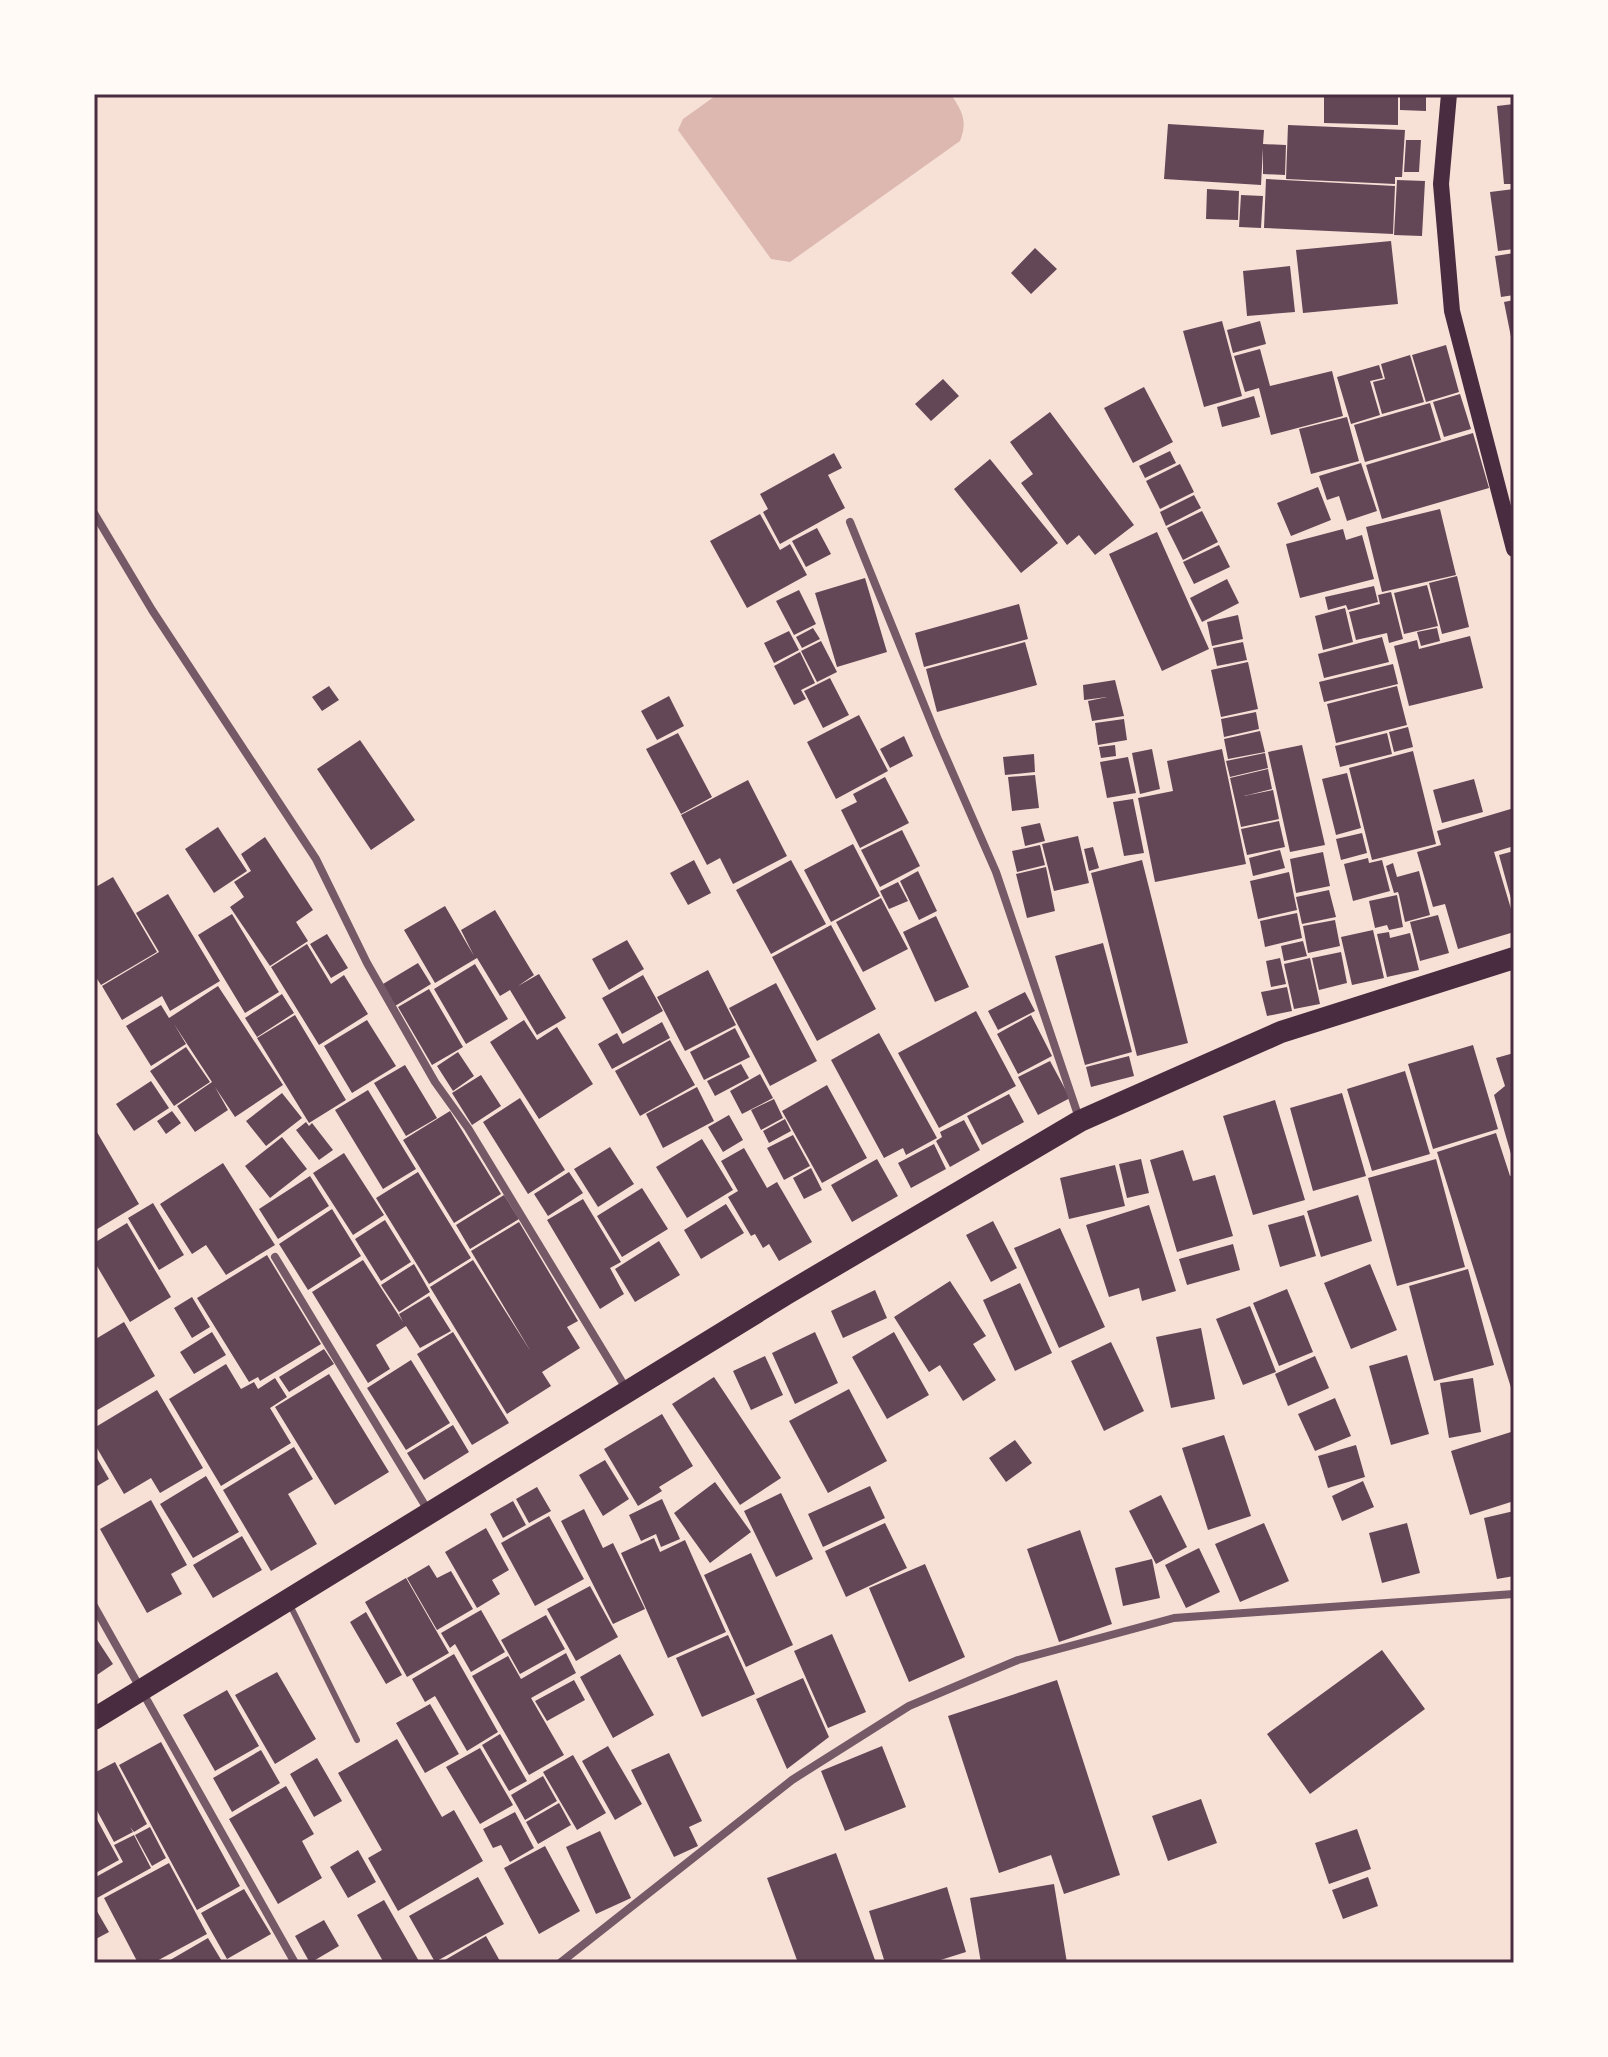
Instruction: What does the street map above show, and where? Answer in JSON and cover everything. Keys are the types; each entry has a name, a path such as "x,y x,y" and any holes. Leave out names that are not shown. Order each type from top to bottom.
{"highway":[{"path":"94,1719 788,1293 1080,1121 1281,1032 1514,958"}],"main road":[{"path":"1449,94 1441,184 1452,311 1514,549"}],"street":[{"path":"94,513 152,610 316,859 367,963 435,1082 468,1128 628,1392"},
{"path":"850,522 937,737 996,872 1080,1121"},
{"path":"275,1257 429,1512"},
{"path":"560,1963 792,1780 909,1706 1018,1660 1174,1618 1514,1594"},
{"path":"94,1606 295,1963"}],"lane":[{"path":"287,1600 357,1740"}],"shaded area":[{"path":"718,94 951,94 961,111 964,127 960,141 790,262 771,259 678,130 683,119"}],"building":[{"path":"1324,94 1398,94 1398,125 1324,123"},
{"path":"1400,94 1426,94 1426,111 1400,110"},
{"path":"1514,104 1514,184 1504,184 1497,106"},
{"path":"1168,124 1264,130 1263,144 1286,145 1285,175 1263,174 1263,148 1261,185 1164,179"},
{"path":"1288,125 1405,130 1402,177 1395,177 1395,184 1286,179"},
{"path":"1406,140 1421,140 1419,172 1404,172"},
{"path":"1266,179 1395,186 1393,234 1264,228"},
{"path":"1397,180 1425,181 1422,236 1394,235"},
{"path":"1207,189 1239,191 1238,220 1206,219"},
{"path":"1514,189 1514,249 1498,251 1490,192"},
{"path":"1241,195 1263,196 1261,228 1239,227"},
{"path":"1391,241 1398,304 1303,313 1296,250"},
{"path":"1035,248 1057,269 1031,294 1011,273"},
{"path":"1514,253 1514,295 1501,297 1495,256"},
{"path":"1290,266 1295,312 1247,316 1243,271"},
{"path":"1514,300 1514,336 1511,337 1504,302"},
{"path":"1222,321 1242,396 1204,407 1183,331"},
{"path":"1260,321 1266,344 1233,353 1227,330"},
{"path":"1446,345 1459,392 1426,402 1412,355"},
{"path":"1260,349 1270,386 1332,371 1343,416 1271,435 1259,388 1245,392 1234,356"},
{"path":"1410,355 1424,402 1382,414 1373,382 1385,379 1381,364"},
{"path":"1379,365 1383,378 1370,381 1380,415 1351,424 1337,377"},
{"path":"943,379 959,396 931,421 915,404"},
{"path":"1144,387 1173,442 1133,463 1104,408"},
{"path":"1460,394 1471,429 1444,437 1433,402"},
{"path":"1254,396 1260,417 1222,427 1217,407"},
{"path":"1430,403 1441,440 1365,462 1354,425"},
{"path":"1050,412 1134,525 1095,555 1079,535 1067,545 1021,483 1033,474 1010,442"},
{"path":"1347,417 1359,461 1311,474 1299,429"},
{"path":"1473,433 1489,488 1382,519 1366,465"},
{"path":"1170,451 1176,463 1145,478 1139,466"},
{"path":"834,453 842,468 828,475 845,508 780,544 763,512 768,509 760,494"},
{"path":"990,459 1058,543 1021,573 954,489"},
{"path":"1361,463 1377,511 1347,521 1339,496 1327,500 1319,476"},
{"path":"1180,464 1194,492 1160,509 1146,481"},
{"path":"1318,487 1331,520 1291,536 1277,503"},
{"path":"1194,495 1201,508 1166,526 1160,512"},
{"path":"1440,509 1456,575 1382,592 1366,527"},
{"path":"1202,511 1218,542 1183,560 1167,528"},
{"path":"760,514 780,550 790,544 807,575 747,608 710,541"},
{"path":"817,528 831,554 806,567 792,541"},
{"path":"1343,529 1346,540 1362,535 1374,579 1300,598 1286,544"},
{"path":"1157,532 1209,649 1162,671 1109,554"},
{"path":"1219,545 1230,567 1194,584 1183,562"},
{"path":"1457,576 1469,627 1442,634 1429,583"},
{"path":"865,578 887,652 837,667 815,593"},
{"path":"1227,579 1239,603 1202,622 1190,598"},
{"path":"1427,585 1438,626 1404,634 1394,593"},
{"path":"1374,586 1378,602 1348,610 1346,605 1328,610 1325,597"},
{"path":"799,590 816,624 794,635 776,601"},
{"path":"1391,592 1403,639 1389,643 1387,633 1356,640 1349,612 1380,604 1378,595"},
{"path":"1019,604 1028,639 924,667 915,633"},
{"path":"1345,608 1353,642 1323,650 1315,616"},
{"path":"1238,615 1243,639 1212,646 1207,622"},
{"path":"813,628 820,639 802,648 796,637"},
{"path":"1437,628 1440,641 1421,646 1417,632"},
{"path":"789,631 799,650 774,663 764,643"},
{"path":"1470,636 1483,688 1409,706 1394,646 1417,640 1419,649"},
{"path":"1382,637 1389,662 1324,678 1318,654"},
{"path":"821,641 837,672 817,682 801,651"},
{"path":"1025,642 1037,685 937,712 926,669"},
{"path":"1243,642 1247,660 1217,666 1213,648"},
{"path":"800,652 815,683 801,690 806,699 794,705 774,666"},
{"path":"1248,662 1258,709 1221,717 1211,670"},
{"path":"1393,664 1398,684 1324,702 1319,682"},
{"path":"830,678 849,715 823,728 804,691"},
{"path":"1115,680 1124,716 1092,721 1088,701 1107,697 1084,700 1083,685"},
{"path":"329,686 339,700 322,711 312,697"},
{"path":"1397,686 1407,725 1336,743 1327,704"},
{"path":"669,696 684,726 657,740 641,711"},
{"path":"1256,712 1259,729 1224,737 1221,719"},
{"path":"859,715 888,771 836,799 807,742"},
{"path":"1124,719 1127,740 1098,745 1095,723"},
{"path":"1408,727 1413,747 1394,752 1389,732"},
{"path":"1260,731 1265,752 1228,759 1224,739"},
{"path":"678,733 712,797 681,814 646,749"},
{"path":"1387,733 1392,754 1340,767 1335,746"},
{"path":"904,736 913,756 890,768 880,749"},
{"path":"360,740 415,820 371,850 317,769"},
{"path":"1115,745 1116,756 1101,758 1099,747"},
{"path":"1302,745 1325,845 1290,852 1268,752"},
{"path":"1152,749 1160,789 1140,794 1132,753"},
{"path":"1222,749 1246,864 1155,882 1138,798 1173,791 1167,761"},
{"path":"1413,751 1436,844 1372,860 1349,768"},
{"path":"1265,753 1268,768 1230,777 1226,761"},
{"path":"1034,754 1035,772 1005,775 1003,757"},
{"path":"1128,757 1136,793 1107,798 1100,762"},
{"path":"1268,769 1272,789 1244,796 1273,790 1279,819 1241,827 1230,778"},
{"path":"1347,773 1361,828 1336,835 1322,779"},
{"path":"1035,775 1039,808 1012,811 1008,777"},
{"path":"885,777 909,823 860,848 841,810 857,802 853,794"},
{"path":"1474,779 1483,812 1442,823 1433,790"},
{"path":"748,780 787,856 733,884 720,858 707,865 681,815"},
{"path":"1133,799 1144,853 1124,856 1113,802"},
{"path":"1514,808 1514,846 1494,852 1511,909 1514,909 1514,932 1458,949 1445,904 1433,907 1417,852 1441,845 1437,831"},
{"path":"1279,821 1285,847 1247,855 1241,829"},
{"path":"1040,823 1045,841 1025,846 1021,827"},
{"path":"218,827 247,871 214,893 185,849"},
{"path":"902,830 920,866 880,887 861,850"},
{"path":"1362,833 1367,853 1341,860 1336,839"},
{"path":"1078,836 1089,883 1054,891 1042,844"},
{"path":"265,837 313,910 296,922 308,941 270,966 230,907 244,897 234,882 251,871 241,854"},
{"path":"853,844 880,896 831,922 804,870"},
{"path":"1040,845 1045,865 1017,872 1012,851"},
{"path":"1093,847 1099,868 1089,871 1084,849"},
{"path":"1280,850 1285,868 1253,876 1249,858"},
{"path":"1514,851 1514,906 1513,906 1499,855"},
{"path":"1323,852 1330,886 1296,893 1290,859"},
{"path":"1368,858 1369,863 1382,860 1390,891 1353,901 1344,864"},
{"path":"694,860 711,893 688,905 670,873"},
{"path":"791,860 826,924 771,954 736,890"},
{"path":"1142,860 1188,1043 1137,1056 1091,873"},
{"path":"1393,863 1397,877 1419,871 1430,915 1405,922 1398,892 1394,893 1386,866"},
{"path":"1046,867 1055,911 1027,918 1016,874"},
{"path":"918,871 937,911 919,920 900,881"},
{"path":"1289,872 1297,910 1258,919 1250,881"},
{"path":"113,877 157,952 101,985 94,974 94,888"},
{"path":"898,882 908,901 889,909 880,891"},
{"path":"1329,890 1336,917 1302,924 1296,897"},
{"path":"168,894 220,981 170,1011 162,996 122,1020 102,986 159,952 136,913"},
{"path":"1397,895 1403,927 1389,930 1387,925 1375,928 1369,901"},
{"path":"881,898 908,949 863,972 836,922"},
{"path":"445,906 474,956 461,930 495,910 534,975 518,986 539,974 566,1018 537,1035 510,990 500,996 477,958 435,983 404,930"},
{"path":"1297,913 1302,938 1265,947 1260,921"},
{"path":"232,914 279,992 245,1013 198,935"},
{"path":"1438,915 1449,953 1420,961 1410,922"},
{"path":"936,916 969,987 935,1002 903,932"},
{"path":"1335,920 1340,946 1308,953 1303,926"},
{"path":"831,925 876,1009 817,1041 772,957"},
{"path":"1373,930 1384,978 1352,985 1341,937"},
{"path":"1389,932 1390,938 1410,933 1419,970 1387,977 1377,934"},
{"path":"327,934 348,968 331,978 310,944"},
{"path":"627,940 644,969 609,990 592,959"},
{"path":"1303,941 1307,956 1284,961 1281,946"},
{"path":"1103,943 1132,1052 1085,1065 1055,956"},
{"path":"307,944 331,984 344,975 368,1014 319,1045 271,967"},
{"path":"1341,952 1347,983 1319,990 1312,958"},
{"path":"1280,958 1286,984 1271,987 1266,961"},
{"path":"1310,958 1320,1004 1294,1009 1284,964"},
{"path":"418,963 431,984 395,1006 383,984"},
{"path":"475,964 508,1019 466,1044 434,989"},
{"path":"708,970 736,1025 685,1051 657,997"},
{"path":"643,975 663,1011 622,1034 602,998"},
{"path":"776,983 817,1061 770,1086 729,1008"},
{"path":"218,986 283,1085 235,1117 215,1087 228,1110 195,1132 177,1106 212,1082 174,1024 186,1044 151,1066 126,1026 161,1005 169,1018"},
{"path":"1287,987 1292,1011 1267,1016 1261,992"},
{"path":"429,989 463,1047 432,1065 398,1007"},
{"path":"1025,992 1035,1011 998,1030 988,1011"},
{"path":"282,994 294,1013 257,1037 245,1018"},
{"path":"976,1011 1016,1086 939,1128 898,1053"},
{"path":"295,1015 346,1100 309,1123 257,1038"},
{"path":"1031,1015 1052,1056 1018,1074 997,1034"},
{"path":"367,1020 396,1066 352,1093 324,1046"},
{"path":"524,1020 537,1040 557,1027 593,1084 539,1119 490,1042"},
{"path":"662,1022 670,1038 612,1069 598,1044 617,1033 623,1044"},
{"path":"735,1028 750,1057 704,1080 690,1052"},
{"path":"879,1033 937,1138 906,1155 903,1148 884,1158 831,1060"},
{"path":"670,1040 695,1085 640,1116 615,1071"},
{"path":"1473,1045 1498,1129 1433,1149 1408,1064"},
{"path":"186,1047 210,1082 174,1106 150,1071"},
{"path":"458,1052 474,1076 453,1091 437,1066"},
{"path":"1514,1053 1513,1161 1494,1095 1505,1086 1496,1058"},
{"path":"1129,1056 1134,1076 1091,1087 1086,1067"},
{"path":"1050,1061 1070,1098 1038,1115 1018,1077"},
{"path":"741,1064 749,1078 715,1096 707,1081"},
{"path":"405,1065 437,1118 406,1136 374,1083"},
{"path":"1405,1071 1430,1154 1372,1171 1347,1089"},
{"path":"760,1074 773,1098 742,1114 730,1091"},
{"path":"481,1075 501,1106 472,1125 452,1093"},
{"path":"151,1081 169,1108 134,1131 116,1104"},
{"path":"827,1085 867,1158 822,1183 782,1111"},
{"path":"697,1087 714,1121 663,1148 646,1114"},
{"path":"368,1090 416,1169 383,1189 335,1110"},
{"path":"282,1093 302,1118 266,1146 246,1121"},
{"path":"1342,1093 1366,1176 1313,1191 1290,1108"},
{"path":"1009,1094 1024,1122 982,1145 967,1116"},
{"path":"520,1098 565,1170 528,1194 483,1122"},
{"path":"774,1099 783,1118 761,1130 751,1110"},
{"path":"1275,1100 1305,1200 1253,1215 1223,1116"},
{"path":"172,1111 181,1123 166,1134 157,1121"},
{"path":"450,1111 501,1194 454,1223 403,1140"},
{"path":"729,1115 743,1140 723,1152 708,1127"},
{"path":"785,1119 791,1131 769,1143 763,1131"},
{"path":"964,1120 980,1150 950,1167 936,1141 942,1137 940,1132"},
{"path":"306,1122 309,1126 312,1123 333,1150 319,1160 296,1130"},
{"path":"94,1127 139,1204 94,1231"},
{"path":"1496,1133 1510,1176 1514,1175 1513,1394 1437,1152"},
{"path":"793,1135 810,1166 784,1180 767,1148"},
{"path":"282,1137 307,1169 270,1198 245,1166"},
{"path":"702,1139 733,1190 687,1218 656,1167"},
{"path":"934,1144 946,1169 911,1188 898,1163"},
{"path":"610,1147 634,1184 598,1207 574,1169"},
{"path":"744,1148 767,1188 777,1182 812,1242 779,1261 769,1244 763,1248 755,1234 751,1236 728,1197 738,1191 721,1161"},
{"path":"1183,1150 1193,1181 1215,1175 1233,1236 1177,1252 1150,1160"},
{"path":"344,1153 384,1215 353,1235 313,1173"},
{"path":"877,1159 898,1196 852,1222 831,1185"},
{"path":"1141,1159 1149,1193 1127,1198 1119,1164"},
{"path":"1436,1159 1465,1267 1397,1286 1368,1178"},
{"path":"223,1163 275,1245 226,1275 206,1245 192,1254 160,1204"},
{"path":"1115,1165 1125,1206 1069,1219 1060,1178"},
{"path":"811,1168 822,1190 804,1199 793,1178"},
{"path":"418,1172 471,1258 429,1284 376,1198"},
{"path":"569,1172 583,1193 548,1216 534,1194"},
{"path":"310,1176 329,1206 278,1239 259,1209"},
{"path":"642,1188 668,1229 622,1257 597,1216"},
{"path":"504,1195 519,1219 470,1249 456,1225"},
{"path":"1358,1195 1372,1241 1321,1257 1307,1211"},
{"path":"583,1199 621,1262 610,1268 624,1294 600,1309 547,1220"},
{"path":"153,1203 184,1255 159,1270 128,1218"},
{"path":"726,1204 744,1233 701,1259 684,1230"},
{"path":"1149,1205 1176,1291 1142,1301 1139,1288 1109,1297 1086,1225"},
{"path":"332,1209 361,1256 308,1290 279,1244"},
{"path":"1304,1215 1316,1256 1280,1267 1268,1225"},
{"path":"385,1220 411,1262 381,1281 355,1239"},
{"path":"993,1221 1017,1268 991,1282 966,1235"},
{"path":"519,1222 578,1321 567,1327 580,1348 542,1372 551,1386 507,1414 430,1287 473,1260 531,1352 471,1251"},
{"path":"127,1223 171,1297 130,1322 94,1261 94,1243"},
{"path":"1060,1228 1105,1327 1059,1348 1014,1248"},
{"path":"659,1241 680,1275 635,1302 615,1269"},
{"path":"1233,1244 1240,1270 1187,1285 1179,1259"},
{"path":"267,1255 321,1344 260,1381 258,1377 249,1382 197,1298"},
{"path":"363,1260 403,1322 399,1314 429,1296 451,1331 420,1348 406,1326 376,1345 390,1369 368,1383 312,1292"},
{"path":"414,1264 430,1292 399,1312 381,1285"},
{"path":"1370,1264 1397,1330 1351,1349 1324,1283"},
{"path":"1468,1269 1494,1365 1434,1381 1409,1286"},
{"path":"950,1281 986,1336 973,1344 996,1380 963,1401 940,1365 929,1372 894,1317"},
{"path":"1020,1283 1052,1353 1015,1371 983,1300"},
{"path":"1287,1289 1313,1352 1279,1366 1253,1303"},
{"path":"875,1290 887,1318 843,1338 831,1311"},
{"path":"192,1297 210,1327 192,1338 174,1308"},
{"path":"1250,1306 1276,1372 1243,1385 1216,1319"},
{"path":"124,1322 155,1376 94,1412 94,1340"},
{"path":"1201,1328 1215,1399 1171,1408 1156,1337"},
{"path":"212,1332 226,1355 194,1374 180,1352"},
{"path":"453,1332 509,1423 472,1445 417,1354"},
{"path":"815,1332 838,1383 795,1404 772,1353"},
{"path":"894,1332 929,1395 887,1419 852,1357"},
{"path":"1111,1342 1144,1411 1104,1431 1071,1361"},
{"path":"324,1349 334,1364 289,1392 279,1377"},
{"path":"1407,1355 1429,1434 1391,1445 1369,1366"},
{"path":"765,1356 783,1395 751,1410 733,1371"},
{"path":"1315,1356 1329,1388 1288,1406 1275,1374"},
{"path":"411,1360 450,1423 406,1450 367,1388"},
{"path":"226,1364 241,1389 254,1382 258,1389 275,1378 287,1397 270,1408 291,1443 221,1486 169,1399"},
{"path":"329,1374 389,1472 335,1505 275,1407"},
{"path":"714,1377 781,1478 740,1505 672,1404"},
{"path":"1473,1378 1481,1432 1449,1438 1440,1383"},
{"path":"849,1389 887,1461 828,1493 789,1421"},
{"path":"157,1390 203,1468 160,1493 151,1478 124,1494 94,1443 94,1428"},
{"path":"1335,1398 1351,1436 1315,1451 1298,1414"},
{"path":"662,1414 693,1466 659,1487 662,1491 638,1506 604,1449"},
{"path":"453,1425 469,1452 424,1480 407,1453"},
{"path":"1511,1432 1514,1441 1514,1501 1470,1515 1451,1451"},
{"path":"1224,1435 1251,1516 1208,1530 1182,1448"},
{"path":"1015,1440 1032,1463 1006,1482 989,1458"},
{"path":"1356,1445 1365,1477 1328,1488 1318,1456"},
{"path":"294,1447 313,1479 288,1494 317,1544 271,1571 223,1490"},
{"path":"94,1453 109,1479 94,1488"},
{"path":"605,1460 629,1499 603,1516 579,1475"},
{"path":"206,1476 239,1532 193,1558 160,1504"},
{"path":"1363,1481 1374,1507 1342,1521 1332,1496"},
{"path":"715,1482 751,1532 710,1563 674,1513"},
{"path":"870,1486 885,1518 823,1547 808,1514"},
{"path":"537,1487 551,1511 529,1523 516,1499"},
{"path":"781,1493 813,1559 776,1577 744,1511"},
{"path":"1161,1495 1187,1547 1156,1564 1129,1511"},
{"path":"662,1499 680,1539 661,1547 656,1534 641,1541 629,1515"},
{"path":"151,1500 187,1565 171,1574 182,1594 147,1613 100,1529"},
{"path":"513,1501 526,1525 503,1538 490,1514"},
{"path":"584,1509 603,1548 613,1543 645,1609 613,1624 561,1521"},
{"path":"1514,1511 1514,1576 1497,1579 1484,1518"},
{"path":"549,1516 584,1579 535,1606 501,1543"},
{"path":"885,1523 907,1568 846,1597 825,1551"},
{"path":"1264,1523 1289,1581 1240,1602 1215,1544"},
{"path":"1407,1523 1420,1573 1382,1583 1369,1533"},
{"path":"486,1528 509,1570 492,1580 500,1594 477,1608 445,1552"},
{"path":"1080,1530 1112,1624 1059,1642 1027,1549"},
{"path":"242,1536 262,1570 213,1598 193,1565"},
{"path":"654,1538 660,1552 685,1540 726,1632 668,1658 621,1553"},
{"path":"1199,1548 1220,1592 1186,1608 1165,1565"},
{"path":"751,1553 793,1645 746,1667 704,1575"},
{"path":"1152,1559 1160,1598 1123,1606 1115,1568"},
{"path":"925,1564 965,1657 909,1682 869,1588"},
{"path":"429,1565 437,1578 451,1571 473,1609 437,1630 407,1578"},
{"path":"406,1578 449,1653 407,1677 365,1602"},
{"path":"590,1586 618,1637 576,1661 547,1609"},
{"path":"481,1610 505,1652 471,1672 455,1644 450,1648 441,1633"},
{"path":"366,1612 402,1675 386,1684 350,1622"},
{"path":"546,1615 565,1649 520,1674 501,1640"},
{"path":"832,1634 866,1712 828,1728 794,1651"},
{"path":"94,1635 113,1664 94,1677"},
{"path":"728,1635 755,1694 702,1717 676,1658"},
{"path":"1382,1650 1425,1709 1310,1794 1267,1734"},
{"path":"566,1653 576,1673 531,1698 564,1755 529,1775 472,1676 508,1656 521,1679"},
{"path":"454,1654 498,1732 467,1751 435,1696 425,1702 412,1679"},
{"path":"620,1654 654,1715 613,1738 580,1677"},
{"path":"277,1672 316,1739 275,1764 235,1695"},
{"path":"803,1678 829,1737 787,1769 756,1699"},
{"path":"574,1680 585,1700 547,1721 535,1701"},
{"path":"1057,1680 1120,1875 1064,1894 1051,1855 999,1873 948,1716"},
{"path":"227,1690 259,1746 215,1771 183,1715"},
{"path":"430,1704 459,1754 425,1773 396,1723"},
{"path":"500,1734 527,1781 509,1791 482,1745"},
{"path":"397,1739 442,1817 454,1810 483,1861 398,1911 368,1858 382,1850 338,1773"},
{"path":"161,1742 240,1886 197,1910 119,1765"},
{"path":"608,1746 642,1804 615,1820 582,1761"},
{"path":"882,1746 906,1807 845,1831 821,1771"},
{"path":"480,1748 513,1805 480,1824 446,1767"},
{"path":"261,1750 280,1783 232,1812 213,1778"},
{"path":"669,1753 702,1821 689,1827 698,1846 674,1857 631,1770"},
{"path":"573,1755 606,1813 577,1830 543,1772"},
{"path":"317,1758 342,1801 314,1817 290,1774"},
{"path":"115,1762 147,1824 134,1832 130,1827 133,1832 114,1842 94,1805 94,1773"},
{"path":"543,1776 557,1801 525,1820 511,1795"},
{"path":"286,1786 314,1834 302,1841 322,1878 278,1904 229,1819"},
{"path":"1201,1799 1217,1843 1168,1861 1152,1816"},
{"path":"559,1803 571,1825 538,1844 526,1822"},
{"path":"515,1812 534,1848 510,1862 501,1845 493,1848 483,1829"},
{"path":"94,1814 119,1860 94,1874"},
{"path":"150,1827 166,1858 152,1866 135,1835"},
{"path":"1357,1829 1371,1869 1329,1884 1315,1843"},
{"path":"600,1831 631,1898 596,1914 566,1847"},
{"path":"134,1835 151,1868 97,1898 94,1878 123,1862 114,1845"},
{"path":"545,1846 580,1911 539,1934 504,1868"},
{"path":"358,1850 376,1882 348,1898 330,1867"},
{"path":"836,1853 875,1960 867,1963 798,1963 767,1878"},
{"path":"169,1863 207,1934 153,1963 138,1963 104,1898"},
{"path":"478,1877 504,1924 435,1962 409,1916"},
{"path":"1368,1877 1378,1906 1343,1919 1332,1890"},
{"path":"1054,1884 1067,1963 981,1963 970,1898"},
{"path":"947,1887 966,1952 931,1963 885,1963 869,1911"},
{"path":"244,1889 271,1934 227,1959 201,1913"},
{"path":"384,1900 420,1963 384,1963 357,1915"},
{"path":"94,1906 109,1932 94,1940"},
{"path":"324,1920 339,1946 310,1963 295,1936"},
{"path":"486,1936 501,1963 447,1963 445,1960"},
{"path":"208,1938 223,1963 165,1963"}]}
